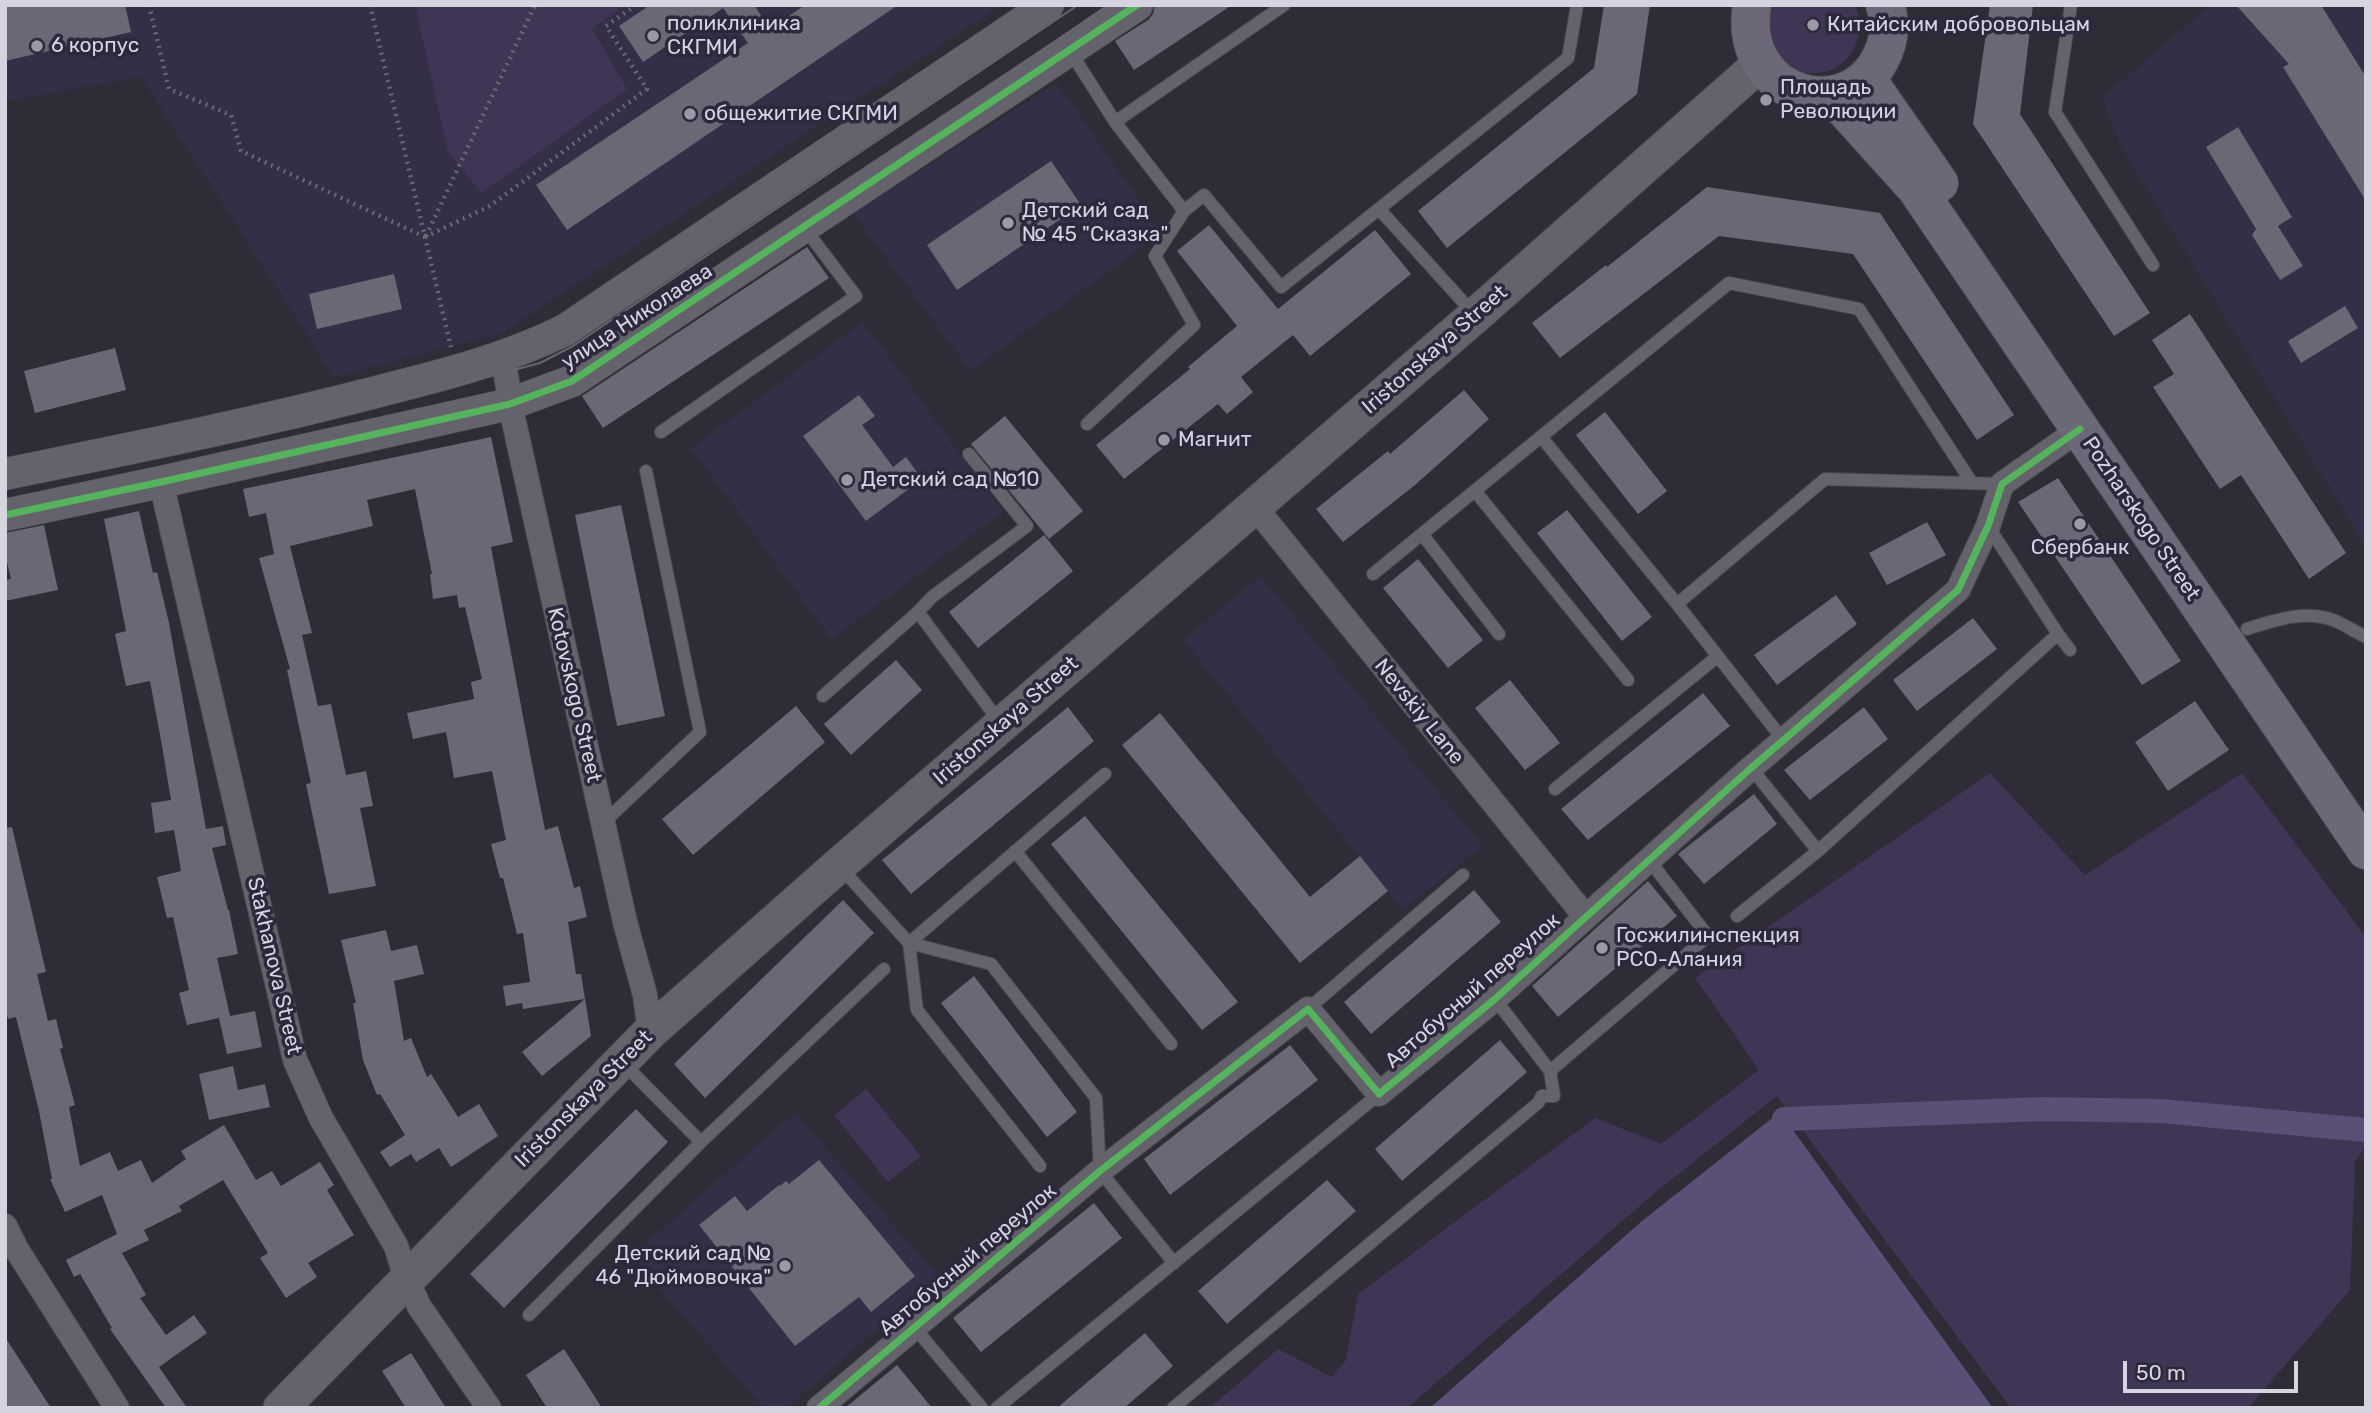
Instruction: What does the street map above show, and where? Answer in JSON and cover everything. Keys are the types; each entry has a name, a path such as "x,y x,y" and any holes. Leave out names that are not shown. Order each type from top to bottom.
{"main road":[{"path":"1752,5 1749,24 1752,45 1760,64 1779,84 1805,94 1832,95 1850,89 1866,78 1880,60 1888,38 1885,5"},
{"name":"Iristonskaya Street","path":"281,1408 650,1032 839,865 1476,315 1760,64"},
{"name":"Pozharskogo Street","path":"1866,78 2247,629 2366,807"},
{"name":"Pozharskogo Street","path":"1832,95 1916,188 2366,850"}],"street":[{"name":"улица Николаева","path":"5,515 510,404 572,381 809,226 1137,5"},
{"name":"улица Николаева","path":"5,474 265,421 456,371 524,350 565,330 1045,6"},
{"name":"Kotovskogo Street","path":"503,356 510,404 625,922 645,995 650,1032"},
{"path":"2002,484 2080,429"},
{"name":"Stakhanova Street","path":"161,482 295,1060 321,1118 396,1246 418,1306 489,1408"},
{"name":"Автобусный переулок","path":"819,1408 1100,1171 1308,1009 1379,1094 1495,999 1751,768 1958,590 1988,526 2002,484"},
{"name":"Nevskiy Lane","path":"1255,507 1585,916"},
{"path":"5,1226 17,1250 117,1408"}],"lane":[{"path":"1115,122 1284,5"},
{"path":"1087,424 1194,325 1155,256 1184,211 1204,195 1281,287 1568,58 1577,5"},
{"path":"2071,5 2055,112 2153,265"},
{"path":"1069,51 1115,122 1184,211"},
{"path":"1379,209 1476,315"},
{"path":"661,432 856,296 809,234 809,226"},
{"path":"1373,574 1729,283 1859,309 1972,483"},
{"path":"1542,438 1784,741"},
{"path":"823,696 932,597 1027,526 969,454"},
{"path":"603,824 701,732 646,471"},
{"path":"1677,604 1825,479 2002,484"},
{"path":"1475,491 1628,680"},
{"path":"1988,526 2070,650"},
{"path":"1422,534 1499,634"},
{"path":"918,612 1002,724"},
{"path":"2247,629 2288,616 2311,617 2333,620 2366,637"},
{"path":"1737,916 1818,851 2058,634"},
{"path":"1555,789 1718,656"},
{"path":"1751,768 1818,851"},
{"path":"909,943 1105,774"},
{"path":"1015,851 1171,1044"},
{"path":"1550,1071 1708,936 1649,860"},
{"path":"839,865 909,943 991,964 1096,1098 1100,1171 1174,1263"},
{"path":"1308,1009 1463,875"},
{"path":"909,943 917,1010 1040,1166"},
{"path":"529,1315 701,1142 884,968"},
{"path":"1173,1408 1538,1103 1542,1096 1554,1097 1550,1071 1495,999"},
{"path":"621,1062 701,1142"},
{"name":"Автобусный переулок","path":"998,1408 1379,1094"},
{"name":"Автобусный переулок","path":"914,1327 982,1408"}],"path":[{"path":"149,5 169,89 231,115 241,151 425,237"},
{"path":"370,5 456,371"},
{"path":"425,237 535,5"},
{"path":"425,237 490,206 647,89 606,26 636,5"}],"shaded area":[{"path":"5,5 1001,5 502,333 334,377 141,77 5,101"},
{"path":"415,5 624,5 592,29 627,89 482,193 448,152"},
{"path":"1770,5 1855,5 1859,20 1854,48 1837,67 1825,72 1811,73 1790,68 1780,61 1775,53 1768,20"},
{"path":"2210,5 2366,5 2366,547 2121,147 2102,98"},
{"name":"Детский сад № 45 \"Сказка\"","path":"1057,83 1162,233 970,371 853,213"},
{"name":"Детский сад №10","path":"863,322 1003,512 831,639 691,448"},
{"path":"1261,576 1482,846 1403,910 1183,640"},
{"path":"1990,773 2085,875 2242,773 2366,937 2366,1145 2355,1162 2350,1290 2248,1408 2011,1408 1777,1096 1657,1191 1407,1408 1210,1408 1278,1349 1332,1377 1346,1360 1358,1294 1595,1118 1661,1144 1759,1070 1695,978"},
{"path":"866,1089 921,1156 888,1182 834,1115"},
{"path":"1780,1112 1993,1408 1430,1408 1642,1221"},
{"name":"Детский сад № 46 \"Дюймовочка\"","path":"795,1113 938,1276 787,1408 764,1408 631,1256"}],"building":[{"name":"6 корпус","path":"5,5 125,5 131,32 5,61"},
{"name":"общежитие СКГМИ","path":"650,5 754,5 770,29 805,5 898,5 567,230 536,185 748,43 723,8 643,62 619,26"},
{"path":"1155,5 1232,5 1134,70 1115,41 1148,20"},
{"path":"1604,5 1650,5 1637,94 1447,248 1418,211 1594,68"},
{"path":"1990,5 2033,5 2020,114 2150,313 2114,336 1973,124"},
{"path":"2236,5 2321,5 2366,77 2366,201 2283,67 2289,64"},
{"path":"2238,127 2292,217 2278,226 2303,266 2280,280 2252,235 2256,229 2206,147"},
{"path":"1051,161 1081,205 957,290 927,245"},
{"path":"1707,187 1880,213 2014,415 1977,440 1853,254 1719,236 1560,358 1532,323"},
{"path":"1209,225 1278,309 1375,230 1411,274 1310,356 1293,335 1241,377 1253,392 1227,414 1218,404 1124,479 1096,445 1190,369 1188,367 1237,326 1177,251"},
{"path":"807,247 829,278 603,428 582,396"},
{"path":"394,274 402,309 317,329 309,294"},
{"path":"2345,306 2358,328 2301,363 2288,341"},
{"path":"2190,314 2346,553 2309,579 2241,475 2220,489 2153,387 2174,374 2152,340"},
{"path":"115,348 126,390 35,413 24,371"},
{"path":"1464,390 1489,419 1415,485 1343,542 1316,509 1388,451 1390,454"},
{"path":"859,395 875,416 862,425 893,467 906,457 922,479 866,521 803,436"},
{"path":"1605,412 1667,491 1638,514 1576,435"},
{"path":"1005,416 1083,511 1049,539 971,444"},
{"path":"491,437 513,542 491,547 545,830 558,826 574,888 580,886 587,917 568,922 576,974 581,974 585,999 523,1009 522,1003 506,1006 503,986 530,982 523,933 517,934 491,844 506,840 492,771 454,778 446,732 413,739 407,713 474,699 471,682 482,679 465,607 459,608 457,595 433,599 432,574 415,489 367,500 373,526 290,546 312,633 302,635 318,706 331,704 346,775 366,771 373,806 360,808 376,886 329,894 306,784 311,783 287,670 290,669 259,558 274,554 266,513 249,517 243,489"},
{"path":"2058,478 2181,661 2142,685 2018,502"},
{"path":"621,505 665,716 617,726 575,515"},
{"path":"1567,510 1652,617 1622,641 1537,533"},
{"path":"139,511 153,573 157,572 169,623 206,829 223,826 226,845 212,848 238,954 217,958 230,1016 255,1011 262,1047 227,1054 219,1018 187,1025 179,993 189,990 173,917 167,918 157,877 181,871 174,830 155,833 151,803 171,800 162,746 150,681 126,686 115,634 126,631 104,519"},
{"path":"1927,522 1946,555 1887,585 1869,553"},
{"path":"44,525 58,590 5,601 5,580 11,579 5,554 5,533"},
{"path":"1044,535 1073,571 978,648 949,612"},
{"path":"1418,559 1483,640 1448,668 1383,588"},
{"path":"1836,595 1857,624 1777,685 1754,655"},
{"path":"1973,618 1997,649 1917,711 1893,680"},
{"path":"896,660 922,690 851,755 824,724"},
{"path":"1510,680 1560,743 1525,770 1475,708"},
{"path":"1703,693 1730,726 1588,840 1561,809"},
{"path":"2195,701 2229,750 2168,791 2135,742"},
{"path":"796,706 825,742 693,855 662,819"},
{"path":"1068,707 1094,741 911,894 882,860"},
{"path":"1864,707 1888,739 1810,800 1784,770"},
{"path":"1160,713 1310,897 1360,856 1388,891 1300,963 1122,745"},
{"path":"1754,794 1777,824 1704,884 1678,854"},
{"path":"1085,816 1238,1002 1202,1030 1051,844"},
{"path":"12,827 46,972 37,974 48,1021 56,1019 63,1048 60,1049 75,1105 69,1107 80,1166 110,1152 118,1171 141,1160 152,1183 186,1159 181,1151 224,1125 256,1180 272,1171 281,1186 320,1162 334,1185 327,1190 354,1235 308,1263 317,1277 286,1298 260,1258 268,1253 223,1180 179,1206 182,1211 144,1230 149,1240 122,1253 146,1295 140,1298 166,1335 194,1315 207,1333 159,1367 187,1408 166,1408 110,1329 112,1328 80,1274 74,1277 66,1260 117,1234 102,1195 65,1212 50,1179 39,1111 16,1017 8,1019 5,1008 5,828"},
{"name":"Госжилинспекция РСО-Алания","path":"1648,881 1677,916 1558,1017 1532,986"},
{"path":"1474,890 1501,922 1371,1034 1344,1002"},
{"path":"843,900 874,933 705,1098 674,1064"},
{"path":"386,930 391,951 417,945 424,974 394,981 404,1041 411,1038 427,1077 431,1074 458,1117 479,1104 498,1136 451,1167 439,1148 416,1162 411,1154 390,1167 380,1152 405,1135 380,1094 377,1095 363,1060 353,1003 356,1003 341,940"},
{"path":"974,976 1077,1112 1047,1137 941,1003"},
{"path":"585,999 591,1036 542,1076 522,1052"},
{"path":"1500,1040 1527,1072 1402,1181 1375,1149"},
{"path":"1290,1045 1318,1080 1170,1195 1144,1159"},
{"path":"233,1066 238,1090 265,1084 270,1107 209,1120 199,1074"},
{"path":"636,1109 668,1142 504,1308 470,1274"},
{"path":"819,1160 915,1276 871,1312 859,1297 795,1346 699,1225 735,1196 747,1211 779,1185 786,1181 789,1184"},
{"path":"1327,1180 1356,1211 1227,1324 1198,1291"},
{"path":"1094,1203 1122,1238 981,1352 953,1318"},
{"path":"1145,1333 1173,1366 1124,1408 1057,1408"},
{"path":"5,1337 51,1408 9,1408 5,1402"},
{"path":"564,1349 602,1408 547,1408 526,1375"},
{"path":"411,1353 446,1408 406,1408 382,1371"},
{"path":"897,1365 932,1408 845,1408"}],"waterway":[{"path":"1784,1119 2042,1109 2161,1111 2366,1130"}],"tram line":[{"path":"5,488 302,426 540,363 573,346 1078,5"},
{"path":"5,503 508,393 556,376 630,333 1108,5"}],"cycle path":[{"path":"5,515 510,404 572,381 1137,5"},
{"path":"819,1408 1100,1171 1308,1009 1379,1094 1495,999 1751,768 1958,590 1988,526 2002,484 2080,429"}],"place":[{"name":"Китайским добровольцам","path":"1813,25"},
{"name":"поликлиника СКГМИ","path":"653,36"},
{"name":"6 корпус","path":"37,46"},
{"name":"Площадь Революции","path":"1766,100"},
{"name":"общежитие СКГМИ","path":"690,114"},
{"name":"Детский сад № 45 \"Сказка\"","path":"1008,223"},
{"name":"Магнит","path":"1164,440"},
{"name":"Детский сад №10","path":"847,480"},
{"name":"Сбербанк","path":"2080,524"},
{"name":"Госжилинспекция РСО-Алания","path":"1602,948"},
{"name":"Детский сад № 46 \"Дюймовочка\"","path":"785,1266"}]}
